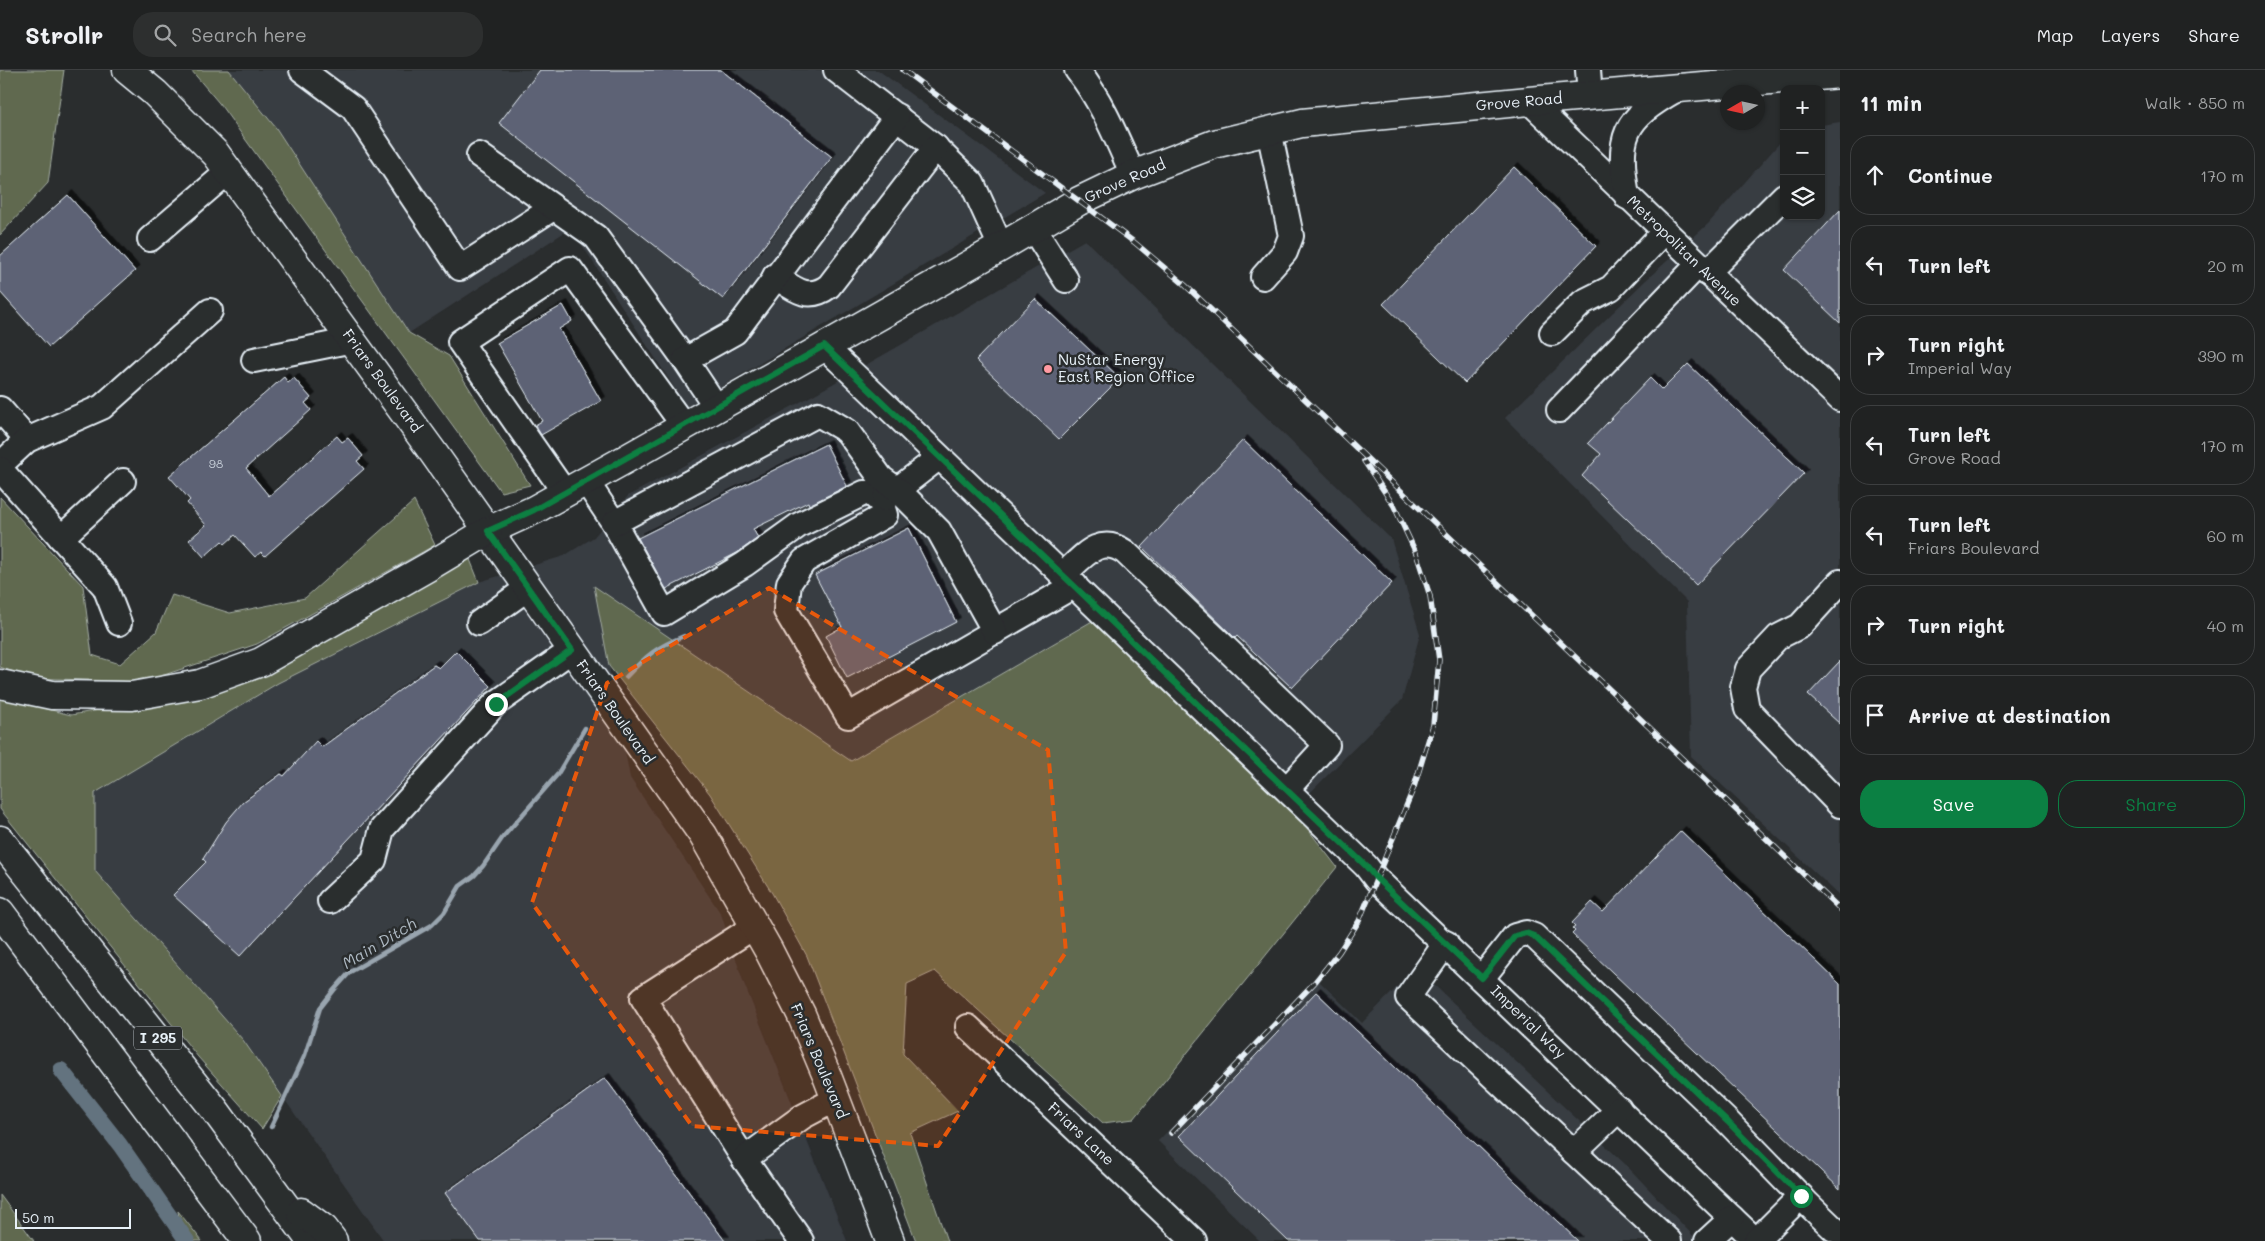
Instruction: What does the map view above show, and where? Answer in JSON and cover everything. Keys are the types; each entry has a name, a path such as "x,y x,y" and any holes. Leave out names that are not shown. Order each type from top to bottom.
{"main road":[{"name":"Friars Boulevard","path":"127,70 155,93 216,154 229,171 352,340 703,835 755,926 800,1014 836,1099 890,1241"},
{"name":"Grove Road","path":"0,684 52,696 132,696 200,684 260,662 488,531 534,510 717,408 1079,201 1133,175 1214,144 1302,123 1528,101 1589,83 1679,88 1840,74"},
{"name":"I 295","path":"0,840 215,1110 311,1241"},
{"path":"0,912 17,938 247,1241"},
{"path":"17,938 68,1031 229,1241"},
{"path":"275,1192 324,1229 333,1241"}],"street":[{"path":"302,70 353,108 460,268 553,208"},
{"path":"836,70 936,147 972,183 1001,247"},
{"path":"1076,70 1088,84 1104,112 1133,175"},
{"path":"1627,197 1622,153 1626,134 1635,120 1650,104 1679,88"},
{"name":"Metropolitan Avenue","path":"1528,101 1840,399"},
{"path":"685,360 735,332 775,276 897,116"},
{"path":"1262,277 1286,252 1291,236 1269,130"},
{"path":"775,276 796,290 808,294 820,293 829,286 936,147"},
{"path":"479,155 596,237 685,360 717,408"},
{"path":"150,239 229,171"},
{"path":"1559,410 1703,269 1780,200"},
{"path":"1033,228 1066,280"},
{"path":"1552,333 1583,302 1611,288 1664,232"},
{"path":"684,426 570,269 460,342 576,487 614,523 664,614 745,564 807,521 864,493 870,493 890,496 939,531 995,632"},
{"path":"0,464 27,440 102,407 210,311"},
{"path":"254,360 352,340"},
{"name":"Imperial Way","path":"824,346 938,458 1069,580 1287,789 1376,878 1756,1241"},
{"path":"0,409 27,440"},
{"path":"614,523 818,414 847,431 881,478 890,496"},
{"path":"938,458 890,496 885,515 804,561 789,582 786,611 848,716 995,632 1069,580 1098,546 1106,544 1116,546 1125,552 1327,745 1287,789"},
{"path":"0,469 105,587 119,623"},
{"path":"61,538 123,481"},
{"path":"1840,582 1800,626 1778,637 1748,669 1743,687 1747,709 1840,805"},
{"path":"480,623 528,588"},
{"path":"330,901 374,860 382,829 496,704 572,650"},
{"path":"755,926 643,998 744,1158 801,1241"},
{"path":"1482,978 1515,936 1526,933 1534,936 1728,1122 1834,1229 1840,1232"},
{"path":"1446,943 1408,997 1669,1241"},
{"name":"Friars Lane","path":"968,1027 1194,1241"},
{"path":"744,1158 802,1117 836,1099"},
{"path":"1574,1152 1619,1109"},
{"path":"1756,1241 1801,1196"},
{"path":"1707,1241 1732,1218"}],"highlighted area":[{"path":"769,588 1048,750 1066,952 938,1146 692,1126 532,903 607,683"}],"shaded area":[{"path":"229,70 878,70 1045,193 687,407 571,228 409,333 276,128"},
{"path":"1840,122 1840,896 1691,756 1687,602 1505,418 1645,281 1708,224 1780,143 1780,220 1825,220 1825,124"},
{"path":"1085,240 1391,539 1420,634 1402,700 1293,810 1094,620 851,761 594,586 630,778 721,914 743,981 847,1241 384,1241 243,1040 95,871 95,793 278,683 479,582 564,556 594,537 628,496 815,394"},
{"path":"1416,968 1625,1164 1698,1241 1260,1241 1158,1141 1318,980 1362,1023"}],"green space":[{"path":"0,70 64,70 48,183 0,235"},
{"path":"191,70 229,70 276,128 409,333 449,356 530,485 501,492 219,103"},
{"path":"0,497 83,586 92,655 120,664 156,632 172,595 230,613 305,598 414,501 435,545 257,644 143,682 30,678 0,667"},
{"path":"469,557 479,582 278,683 95,793 95,871 243,1040 282,1096 262,1129 198,1057 0,809 0,697 71,715 241,685"},
{"path":"594,586 851,761 1094,620 1293,810 1337,867 1134,1119 1103,1123 935,971 907,984 903,1054 958,1111 910,1133 947,1241 916,1241 807,956 772,893 710,794 609,666"},
{"path":"0,1195 34,1241 0,1241"},
{"path":"178,1211 202,1241 183,1241"}],"building":[{"path":"540,70 721,70 832,157 723,299 499,123"},
{"path":"1514,167 1596,246 1465,383 1383,304"},
{"path":"68,195 135,271 49,347 0,292 0,256"},
{"path":"1840,210 1840,323 1784,270"},
{"name":"NuStar Energy East Region Office","path":"1035,299 1120,378 1059,439 976,360"},
{"path":"563,305 572,321 559,329 601,401 541,435 535,425 542,421 497,343"},
{"path":"1688,364 1804,473 1696,585 1582,476 1601,454 1588,443 1650,378 1662,390"},
{"path":"284,377 288,383 294,378 311,398 305,403 311,410 246,468 269,496 337,436 342,442 348,438 363,456 357,461 364,469 265,556 261,552 255,557 235,535 225,544 222,541 204,557 189,540 206,525 187,503 190,500 169,476"},
{"path":"1243,440 1392,583 1292,688 1237,636 1235,638 1142,547"},
{"path":"826,444 847,486 809,505 808,502 753,529 758,538 737,553 666,589 638,538"},
{"path":"909,528 956,622 847,678 826,636 842,627 815,575"},
{"path":"456,651 491,686 240,956 173,895 206,862 203,859 226,822 243,802 281,774 284,776 316,741 322,747 434,665 439,668"},
{"path":"1840,661 1840,724 1808,695"},
{"path":"1681,831 1840,984 1840,1189 1572,934 1575,931 1572,928 1575,926 1572,923 1592,902 1603,912"},
{"path":"1316,992 1578,1241 1288,1241 1179,1136"},
{"path":"605,1078 725,1241 480,1241 445,1193"}],"waterway":[{"name":"Main Ditch","path":"626,677 652,653 684,636"},
{"name":"Main Ditch","path":"271,1127 305,1055 320,1008 334,990 350,972 432,925 444,913 460,886 474,876 483,866 503,837 557,775 585,728"},
{"path":"61,1070 120,1145 187,1241"}],"railway":[{"path":"903,70 1134,242 1185,285 1840,909"},
{"path":"1171,1133 1315,982 1339,952 1359,921 1414,787 1433,725 1439,660 1430,596 1416,553 1394,506 1364,461"}],"place":[{"name":"NuStar Energy East Region Office","path":"1048,369"}],"route":[{"path":"496,704 572,650 488,531 534,510 824,346 938,458 1067,578 1366,866 1376,878 1482,978 1515,936 1526,933 1534,936 1728,1122 1801,1196"}]}
